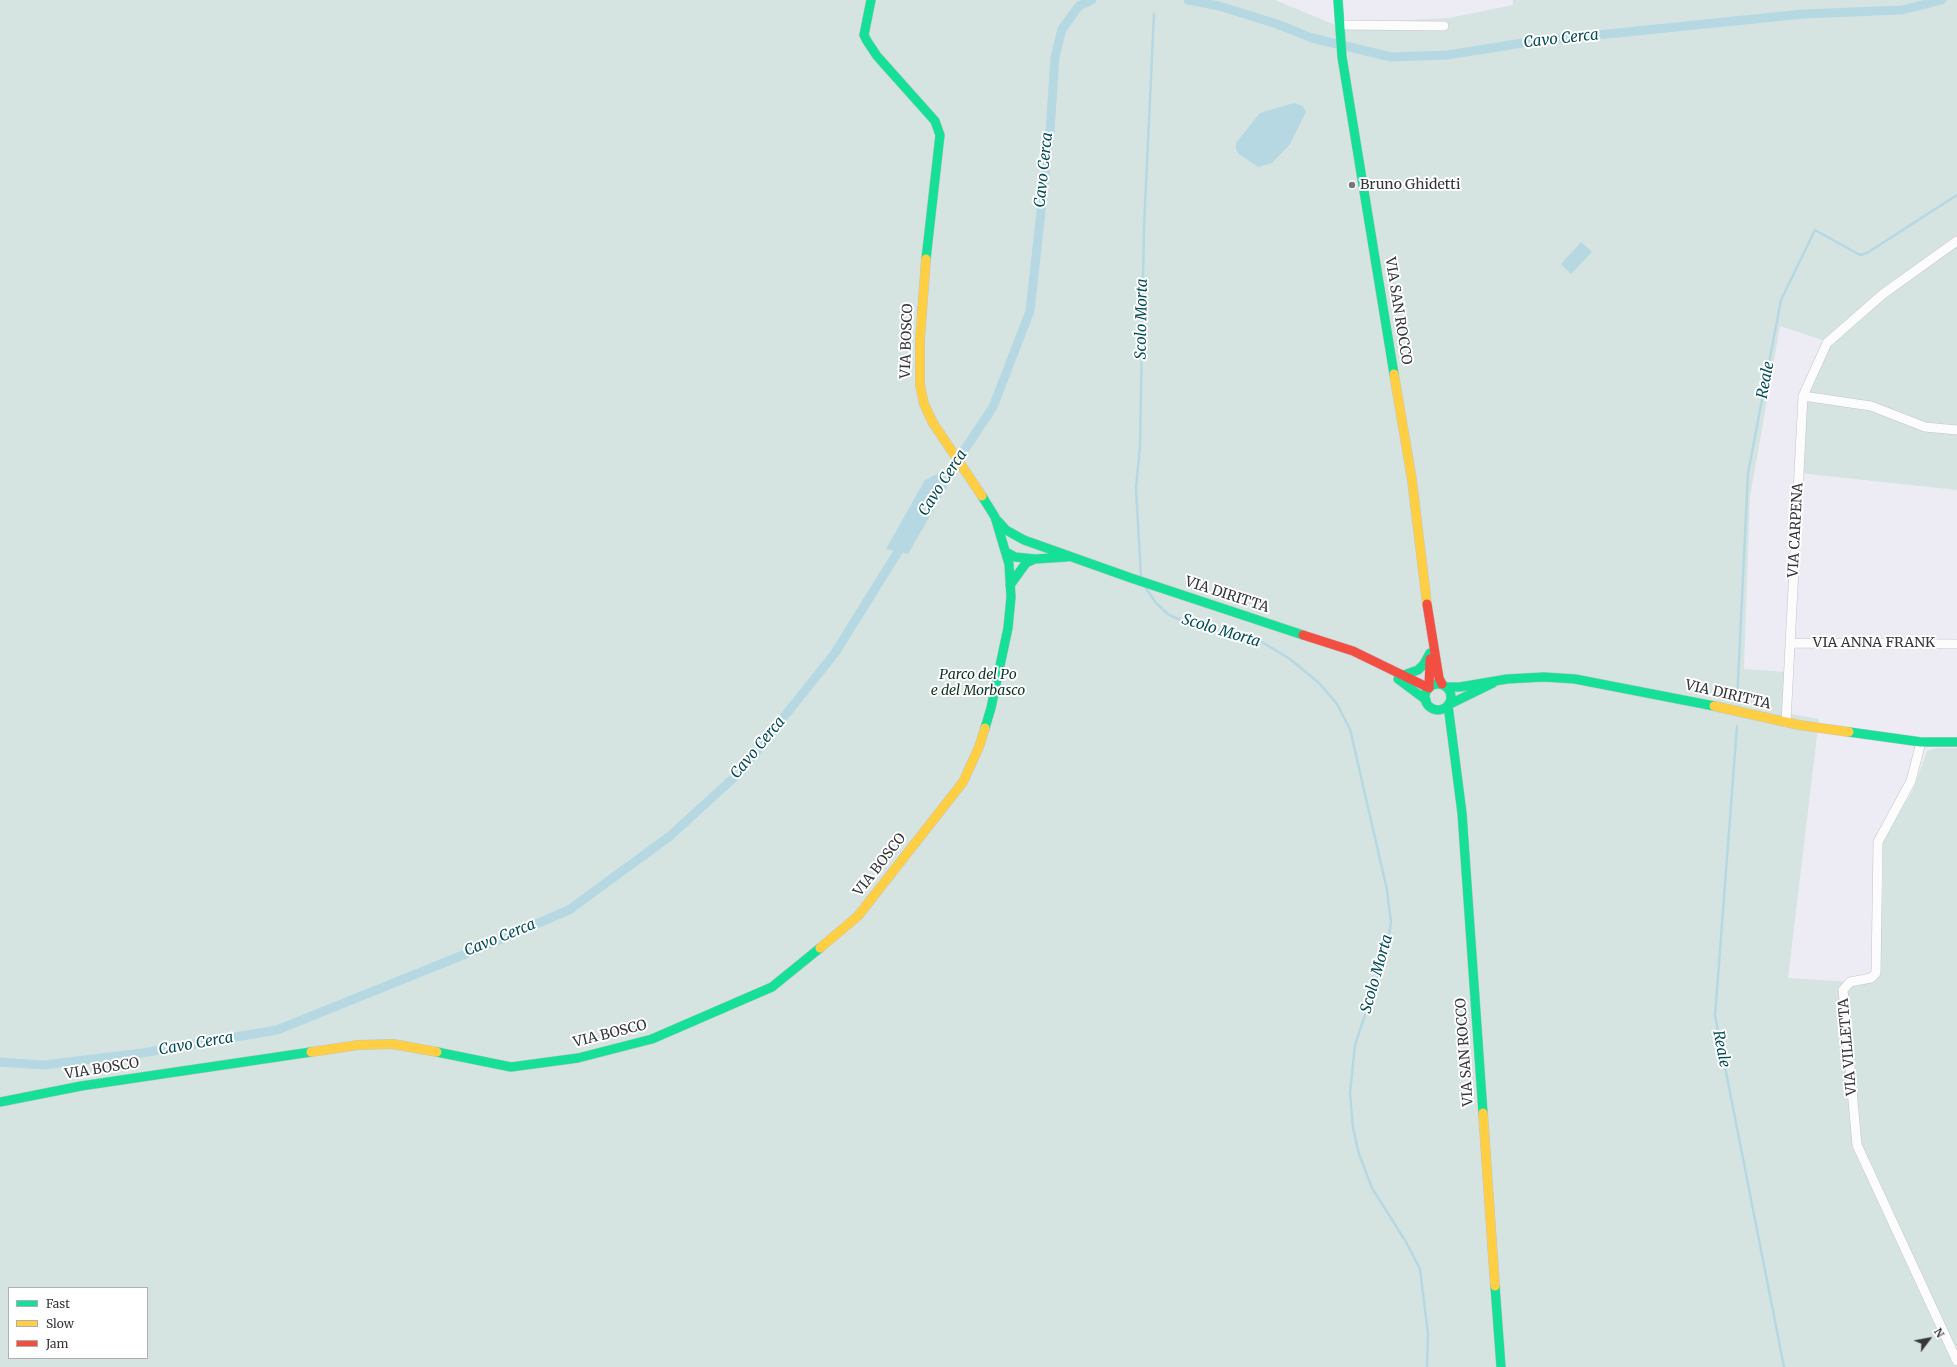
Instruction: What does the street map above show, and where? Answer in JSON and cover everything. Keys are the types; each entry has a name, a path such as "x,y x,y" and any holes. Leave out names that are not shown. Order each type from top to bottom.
{"street":[{"name":"VIA BOSCO","path":"0,1102 81,1086 358,1045 393,1044 511,1066 578,1058 652,1039 772,987 858,916 963,782 979,747 991,708 1008,628 1010,585 1009,564 995,517 963,466 933,423 924,404 920,385 919,368 925,264 940,135 935,121 878,56 867,41 865,30 871,0"},
{"name":"VIA SAN ROCCO","path":"1338,0 1342,57 1412,480 1430,627 1439,678 1444,686"},
{"path":"1340,27 1444,26"},
{"name":"VIA CARPENA","path":"1786,722 1803,396 1827,343 1883,294 1957,240"},
{"path":"1803,396 1871,406 1925,427 1957,430"},
{"name":"VIA DIRITTA","path":"995,517 1006,530 1024,540 1131,578 1370,658 1429,688"},
{"path":"1006,552 1024,540"},
{"name":"VIA DIRITTA","path":"1006,552 1015,557 1035,559 1055,557 1075,558"},
{"name":"VIA DIRITTA","path":"1010,585 1019,570 1035,559"},
{"name":"VIA SAN ROCCO","path":"1429,688 1430,627"},
{"name":"VIA ANNA FRANK","path":"1790,643 1957,644"},
{"path":"1404,675 1418,670 1430,655"},
{"name":"VIA DIRITTA","path":"1370,658 1426,700"},
{"name":"VIA DIRITTA","path":"1444,686 1455,688 1493,683 1507,679 1537,677 1575,679 1681,698 1786,722 1921,742 1957,742"},
{"name":"VIA DIRITTA","path":"1448,705 1493,683"},
{"path":"1435,685 1444,686 1451,698 1448,705 1439,709 1431,707 1426,700 1429,688 1435,685"},
{"name":"VIA SAN ROCCO","path":"1448,705 1462,813 1501,1367"},
{"name":"VIA SAN ROCCO","path":"1439,709 1452,736"},
{"name":"VIA VILLETTA","path":"1921,742 1912,781 1878,842 1876,973 1871,978 1850,982 1842,990 1857,1145 1957,1361"}],"green space":[{"name":"Parco del Po e del Morbasco","path":"0,0 1275,0 1333,24 1449,18 1513,5 1513,0 1957,0 1957,490 1799,473 1802,395 1828,342 1780,326 1750,497 1744,669 1787,672 1785,713 1819,719 1788,978 1869,983 1878,975 1883,885 1883,841 1913,790 1927,751 1936,748 1957,748 1957,1367 0,1367"}],"water":[{"path":"1294,103 1303,106 1306,112 1290,144 1272,163 1258,167 1239,154 1236,150 1236,143 1260,113"},
{"path":"1581,242 1592,252 1571,274 1561,264"},
{"path":"945,470 953,476 908,554 886,549 925,480"}],"waterway":[{"name":"Cavo Cerca","path":"943,482 993,407 1030,311 1050,130 1055,57 1062,29 1079,6 1092,0"},
{"name":"Cavo Cerca","path":"1188,0 1219,6 1277,24 1312,38 1391,57 1447,55 1529,42 1803,14 1902,10 1942,0"},
{"name":"Scolo Morta","path":"1141,577 1136,488 1140,446 1144,227 1154,14"},
{"name":"Reale","path":"1737,702 1748,473 1781,300 1815,230 1860,255 1867,253 1957,195"},
{"name":"Cavo Cerca","path":"0,1062 44,1065 142,1053 277,1030 473,951 569,910 670,836 739,773 835,653 904,542"},
{"name":"Scolo Morta","path":"1145,587 1156,603 1169,615 1196,626 1233,633 1262,642 1290,659 1319,683 1337,704 1350,729 1387,890 1391,922 1387,949 1355,1045 1350,1093 1353,1128 1359,1154 1372,1188 1406,1242 1420,1269 1428,1334 1427,1367"},
{"name":"Reale","path":"1737,726 1715,1016 1784,1367"}],"traffic: fast":[{"path":"871,0 864,35 867,41 877,56 935,121 940,135 926,259"},
{"path":"1338,0 1342,57 1394,374"},
{"path":"982,496 995,517 1009,564 1011,597 1008,628 991,708 985,728"},
{"path":"998,521 1006,530 1024,540 1131,578 1303,635"},
{"path":"1006,552 1015,557 1035,559 1067,557"},
{"path":"1010,585 1026,563 1035,559"},
{"path":"1404,675 1418,670 1424,664 1430,653"},
{"path":"1446,687 1460,687 1507,679 1544,677 1575,679 1714,706"},
{"path":"1398,679 1426,700"},
{"path":"1483,1113 1462,813 1448,705 1493,683"},
{"path":"1438,684 1447,688 1451,697 1447,706 1438,710 1429,706 1425,697 1429,688 1438,684"},
{"path":"1849,732 1921,742 1957,742"},
{"path":"437,1052 511,1067 578,1058 652,1039 772,987 820,948"},
{"path":"0,1102 81,1086 311,1052"},
{"path":"1495,1286 1501,1367"}],"traffic: slow":[{"path":"926,259 920,339 920,385 924,404 933,423 982,496"},
{"path":"1394,374 1412,480 1427,604"},
{"path":"1714,706 1799,725 1849,732"},
{"path":"820,948 858,916 963,782 979,747 985,728"},
{"path":"311,1052 358,1045 393,1044 437,1052"},
{"path":"1483,1113 1495,1286"}],"traffic: jam":[{"path":"1427,604 1439,678 1442,684"},
{"path":"1303,635 1353,651 1429,688 1430,659"}],"place":[{"name":"Bruno Ghidetti","path":"1352,185"}]}
